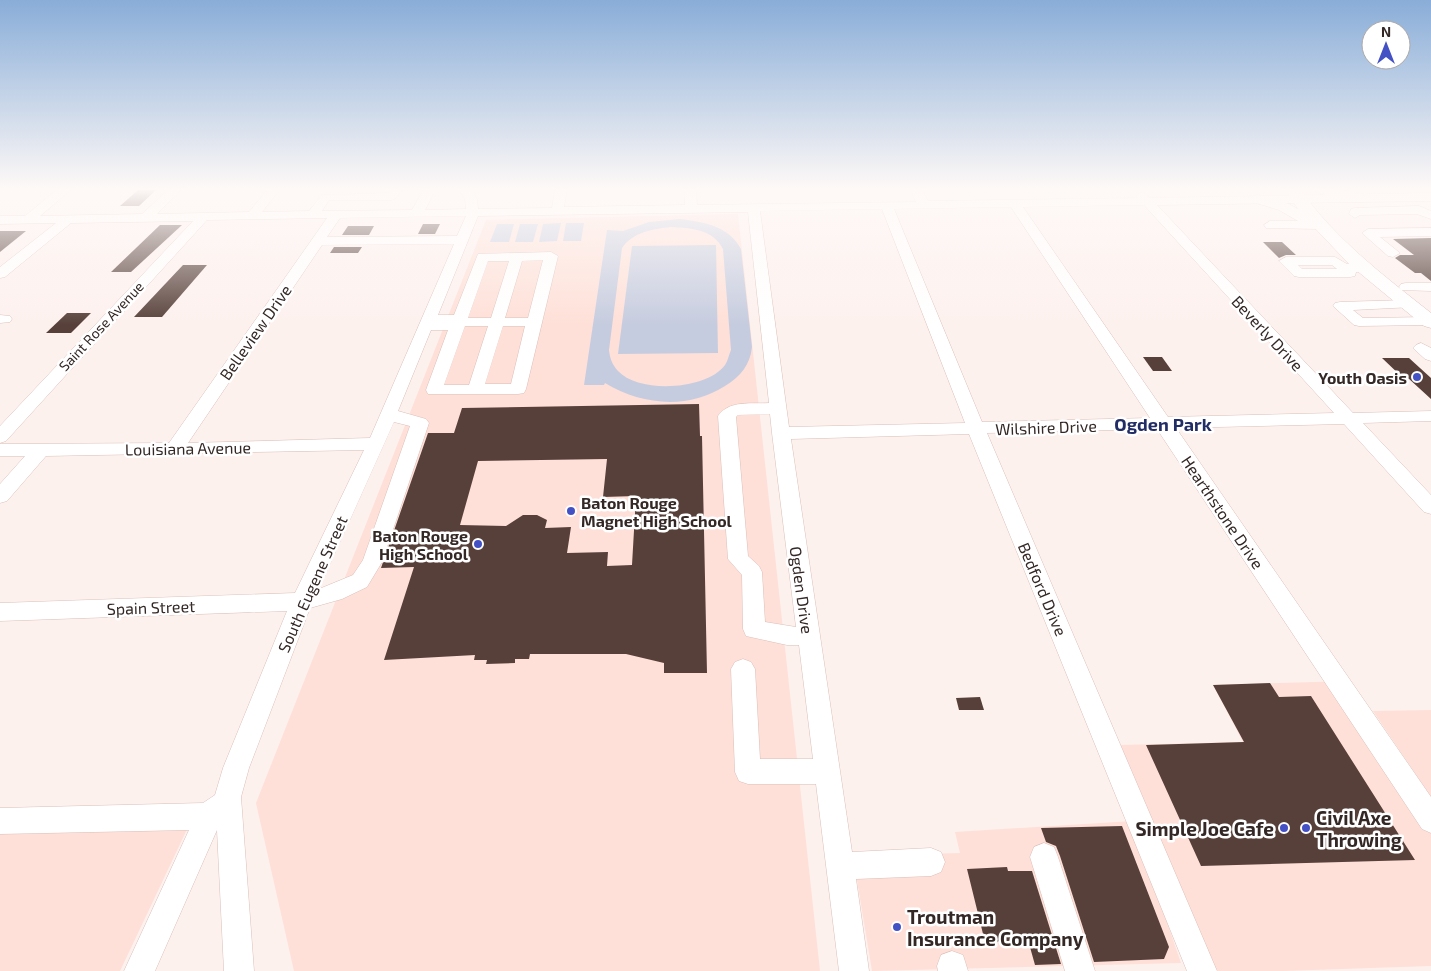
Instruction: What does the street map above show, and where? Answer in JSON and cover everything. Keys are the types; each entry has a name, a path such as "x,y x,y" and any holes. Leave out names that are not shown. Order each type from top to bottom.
{"main road":[{"path":"1327,234 1365,268 1407,295"},
{"path":"1345,234 1431,317"}],"street":[{"path":"0,274 49,234"},
{"name":"Saint Rose Avenue","path":"0,437 187,234"},
{"name":"Belleview Drive","path":"174,449 323,234"},
{"name":"South Eugene Street","path":"240,971 219,806 302,602 376,444 463,234"},
{"name":"Ogden Drive","path":"757,234 781,433 854,971"},
{"name":"Bedford Drive","path":"898,234 976,429 1202,971"},
{"name":"Hearthstone Drive","path":"1041,234 1164,424 1431,820"},
{"name":"Beverly Drive","path":"1177,234 1431,507"},
{"path":"1368,234 1393,253"},
{"path":"318,241 461,240"},
{"path":"0,256 22,256"},
{"path":"551,256 534,322 518,389 434,390 483,257 551,256"},
{"path":"475,390 517,257"},
{"path":"1344,268 1365,268"},
{"path":"1431,286 1407,295 1340,306 1359,322 1431,317"},
{"path":"427,323 453,319 458,322 534,322"},
{"path":"778,408 733,410 728,416 738,559 752,572 754,629 787,636 809,636"},
{"name":"Spain Street","path":"0,612 302,602 334,593 360,581 372,562 420,423 402,417 388,416"},
{"name":"Wilshire Drive","path":"781,433 1431,416"},
{"name":"Louisiana Avenue","path":"0,450 174,449 376,444"},
{"path":"0,496 41,450"},
{"path":"743,668 748,772 827,771"},
{"path":"0,821 219,806 139,971"},
{"path":"1044,857 1080,971"},
{"path":"840,866 931,862"}],"shaded area":[{"name":"Baton Rouge Magnet High School","path":"480,234 740,234 820,971 294,971 256,803"},
{"path":"493,234 511,234 509,242 490,242"},
{"path":"517,234 535,234 533,242 515,242"},
{"path":"541,234 558,234 557,241 539,242"},
{"path":"564,234 582,234 581,241 563,241"},
{"path":"606,234 639,234 632,238 622,248 609,353 618,371 628,378 656,386 689,384 704,380 716,373 727,362 731,350 723,249 719,242 708,234 729,234 736,241 741,249 752,347 747,365 740,374 711,394 696,399 680,401 649,400 634,396 605,383 604,385 584,385"},
{"path":"716,245 718,353 618,354 632,246"},
{"path":"1351,681 1431,821 1431,966 1283,971 1218,971 1214,966 1119,745 1243,742 1213,685"},
{"path":"1431,710 1431,797 1373,711"},
{"path":"198,806 120,971 0,971 0,810"},
{"path":"1132,821 1181,963 872,971 853,856 960,853 955,832"}],"building":[{"path":"0,234 22,234 0,252"},
{"path":"150,234 172,234 131,272 111,272"},
{"path":"342,234 369,234 369,235"},
{"path":"1431,238 1431,281 1421,273 1415,273 1395,258 1400,255 1414,255 1393,239"},
{"path":"1263,242 1282,242 1296,255 1286,255 1279,258"},
{"path":"334,247 362,247 358,253 330,253"},
{"path":"183,265 207,265 162,317 134,317"},
{"path":"67,313 91,313 71,333 46,333"},
{"path":"1143,357 1162,357 1172,371 1153,371"},
{"name":"Youth Oasis","path":"1382,358 1409,358 1431,378 1431,399 1408,378 1403,378"},
{"name":"Baton Rouge High School","path":"699,404 700,436 702,436 707,673 664,673 664,663 626,654 530,654 529,659 515,659 515,663 486,664 487,660 474,660 475,655 384,660 414,567 381,568 428,433 454,433 462,408","holes":["607,459 603,497 636,496 632,565 607,566 608,552 567,553 571,527 545,528 547,520 537,515 523,515 506,526 460,525 478,461"]},
{"path":"1270,683 1279,697 1311,696 1415,860 1201,866 1146,745 1244,742 1213,685"},
{"path":"980,697 984,710 959,710 956,698"},
{"path":"1122,826 1169,947 1164,959 1094,962 1060,856 1056,846 1046,842 1041,828"},
{"path":"1007,867 1008,871 1032,871 1061,964 1035,965 1028,940 985,942 967,869"}],"place":[{"name":"Youth Oasis","path":"1417,377"},
{"name":"Baton Rouge Magnet High School","path":"571,511"},
{"name":"Baton Rouge High School","path":"478,544"},
{"name":"Simple Joe Cafe","path":"1284,828"},
{"name":"Civil Axe Throwing","path":"1306,828"},
{"name":"Troutman Insurance Company","path":"897,927"}],"district":[{"name":"Ogden Park","path":"1163,424"}]}
